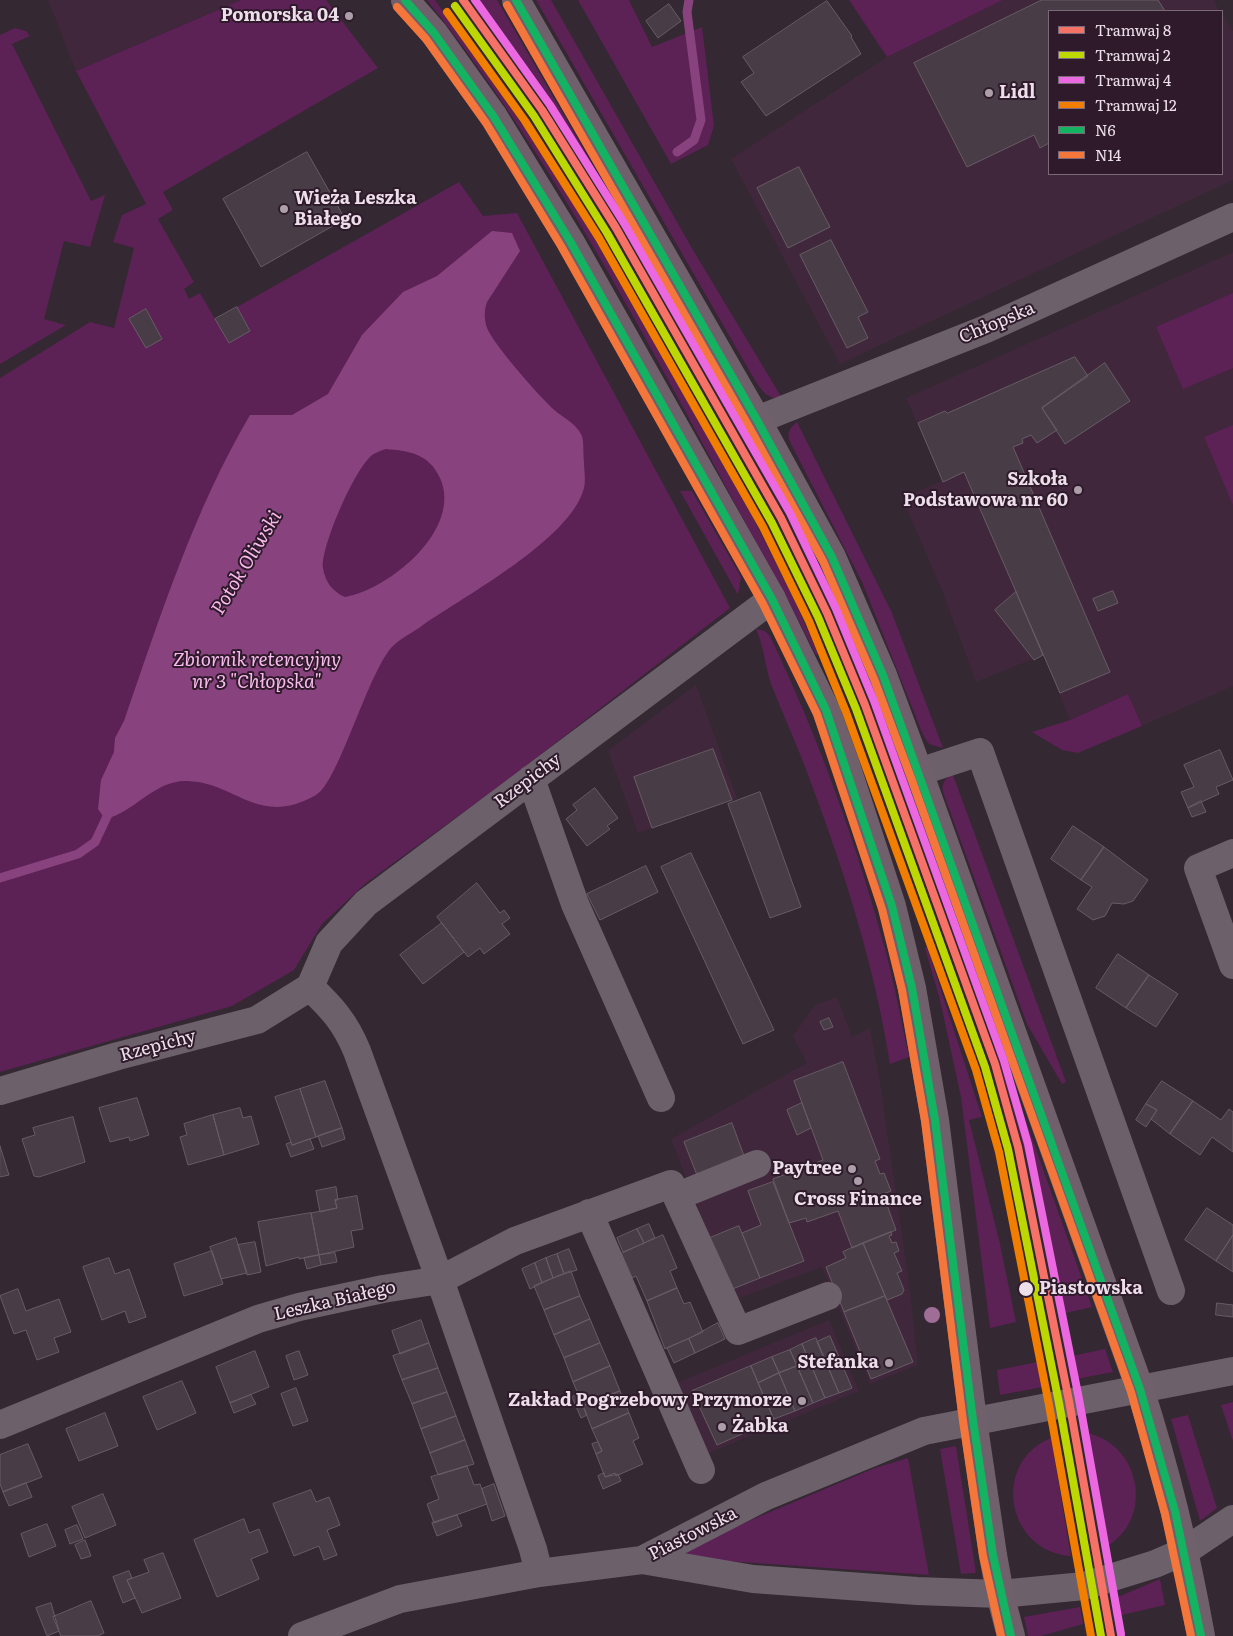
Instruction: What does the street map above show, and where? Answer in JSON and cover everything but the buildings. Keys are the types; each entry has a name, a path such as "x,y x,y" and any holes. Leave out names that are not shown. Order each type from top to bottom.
{"main road":[{"path":"405,0 434,33 500,126 570,242 772,599 826,710 894,915 912,988 936,1120 973,1420 1000,1594 1011,1636"},
{"path":"516,0 757,420 832,558 882,675 919,772 1140,1389 1155,1436 1185,1551 1201,1636"}],"street":[{"name":"Chłopska","path":"757,420 986,329 1233,217"},
{"name":"Rzepichy","path":"0,1091 118,1056 258,1020 310,986 329,943 366,903 772,599"},
{"path":"919,772 980,752 1171,1291"},
{"path":"531,779 575,904 660,1098"},
{"path":"1233,853 1198,868 1233,965"},
{"path":"310,986 331,1006 347,1028 440,1280 533,1549 539,1573"},
{"name":"Leszka Białego","path":"0,1425 267,1316 383,1289 440,1280 515,1241 589,1213 674,1190 757,1164"},
{"path":"674,1190 738,1331 828,1296"},
{"path":"589,1213 701,1470"},
{"name":"Piastowska","path":"642,1560 766,1496 924,1432 973,1420 1233,1371"},
{"name":"Piastowska","path":"302,1636 400,1600 539,1573 642,1560 753,1578 917,1591 1000,1594 1084,1586 1155,1564 1185,1551 1233,1519"}],"shaded area":[{"path":"48,0 241,0 76,71"},
{"path":"241,0 326,0 378,68 163,192 173,210 158,219 194,282 184,289 189,299 200,293 229,343 250,331 237,307 459,182 483,216 517,213 730,608 509,779 366,883 322,924 294,970 232,1006 0,1072 0,378 90,322 114,328 134,248 113,242 122,215 146,204 76,71"},
{"path":"427,0 435,0 526,130 605,254 736,484 794,599 818,654 816,655 620,292 575,216 529,142 480,70"},
{"path":"473,0 497,0 597,172 594,174 544,98"},
{"path":"536,0 551,0 693,250 782,398 768,395 761,389 753,377"},
{"path":"578,0 629,0 652,47 702,27 714,126 708,145 671,164"},
{"path":"849,0 1003,0 887,57"},
{"path":"1003,0 1213,0 1219,10 1048,10 1048,175 1223,175 1223,16 1233,31 1233,180 840,364 731,159 887,57"},
{"path":"15,28 26,31 30,36 12,44 91,201 105,195 90,247 64,241 44,319 66,325 0,364 0,35"},
{"name":"Szkoła Podstawowa nr 60","path":"1233,252 1233,686 1142,726 1128,694 1070,720 1043,655 976,682 942,590 902,498 942,481 906,398"},
{"path":"1233,293 1233,368 1183,389 1156,327"},
{"path":"797,422 892,613 943,748 929,744 923,735 863,584 790,442 789,430"},
{"path":"1233,425 1233,505 1204,437"},
{"path":"680,491 692,491 741,577 738,595"},
{"path":"756,629 765,631 770,636 788,674 835,790 862,869 889,962 909,1057 890,1064 876,992 858,921 824,817 771,684"},
{"path":"696,685 737,798 638,833 608,751"},
{"path":"1128,694 1142,726 1078,753 1062,750 1032,732 1070,720"},
{"path":"953,775 1066,1082 1062,1084 1027,1024 943,792 944,782"},
{"path":"959,932 1092,1307 1061,1314 1029,1169 1003,1074 956,933"},
{"path":"927,947 982,1117 969,1120 1000,1244 1016,1322 990,1328 961,1097 940,1000 925,948"},
{"path":"837,997 852,1037 870,1028 880,1083 910,1290 918,1365 870,1384 822,1267 734,1300 671,1139 807,1063 793,1036 815,1005"},
{"path":"829,1320 859,1391 704,1455 674,1384"},
{"path":"1105,1349 1113,1372 1071,1380 1067,1357"},
{"path":"1038,1362 1043,1387 1000,1395 997,1370"},
{"path":"1233,1402 1233,1441 1221,1405"},
{"path":"1188,1415 1217,1508 1200,1521 1171,1419"},
{"path":"1081,1432 1102,1438 1118,1450 1129,1465 1135,1483 1136,1502 1130,1521 1119,1537 1102,1549"},
{"path":"1051,1438 1071,1556 1049,1551 1032,1539 1020,1523 1014,1504 1014,1485 1020,1466 1032,1450"},
{"path":"956,1446 976,1573 961,1574 940,1449"},
{"path":"908,1458 929,1575 683,1558 682,1549 875,1468"},
{"path":"1160,1579 1165,1605 1113,1617 1111,1600"},
{"path":"1080,1607 1083,1624 1041,1636 1028,1636 1024,1617"}],"water":[{"name":"Zbiornik retencyjny nr 3 \"Chłopska\"","path":"492,231 512,233 520,251 487,302 485,311 486,325 491,336 525,379 554,410 576,427 582,436 585,485 575,507 559,527 539,546 391,648 372,681 334,771 325,786 316,795 296,804 278,807 248,801 204,783 175,782 154,791 115,816 105,819 98,809 101,780 114,752 115,738 124,721 165,604 195,526 230,451 250,415 292,415 328,394 362,335 403,292 437,276","holes":["386,449 418,455 436,470 440,478 444,497 441,517 432,536 418,554 401,569 363,592 345,597 330,586 323,568 332,528 362,466 375,453"]}],"waterway":[{"name":"Potok Oliwski","path":"677,152 694,140 701,120 687,12 689,0"},
{"name":"Potok Oliwski","path":"0,878 78,854 95,842 111,808"}],"tram line":[{"name":"8","path":"463,0 542,110 616,228 781,518 827,613 865,705 995,1064 1018,1147 1069,1401 1111,1636"},
{"name":"4","path":"475,0 550,105 624,223 790,513 836,609 874,701 1004,1061 1028,1144 1079,1399 1121,1634"},
{"name":"2","path":"455,6 534,116 607,233 772,523 818,617 856,709 985,1067 1008,1149 1059,1403 1101,1636"},
{"name":"12","path":"447,12 525,121 599,238 763,527 809,621 846,712 976,1070 999,1152 1049,1405 1091,1636"}],"transit line":[{"name":"N6","path":"405,0 434,33 494,117 570,241 772,599 826,710 892,906 912,988 935,1120 973,1420 993,1555 1011,1636"},
{"name":"N6","path":"516,0 757,420 832,557 883,675 1140,1389 1175,1511 1201,1636"},
{"name":"N14","path":"507,5 748,425 823,561 874,679 1131,1392 1165,1514 1191,1636"},
{"name":"N14","path":"397,7 426,39 486,123 561,246 763,604 817,714 882,909 902,990 925,1121 963,1421 983,1556 1001,1636"}],"place":[{"name":"Pomorska 04","path":"349,16"},
{"name":"Lidl","path":"989,93"},
{"name":"Wieża Leszka Białego","path":"284,209"},
{"name":"Szkoła Podstawowa nr 60","path":"1078,490"},
{"name":"Paytree","path":"852,1169"},
{"name":"Cross Finance","path":"858,1181"},
{"name":"Piastowska","path":"1026,1289"},
{"name":"Stefanka","path":"889,1363"},
{"name":"Zakład Pogrzebowy Przymorze","path":"802,1401"},
{"name":"Żabka","path":"722,1427"}]}
